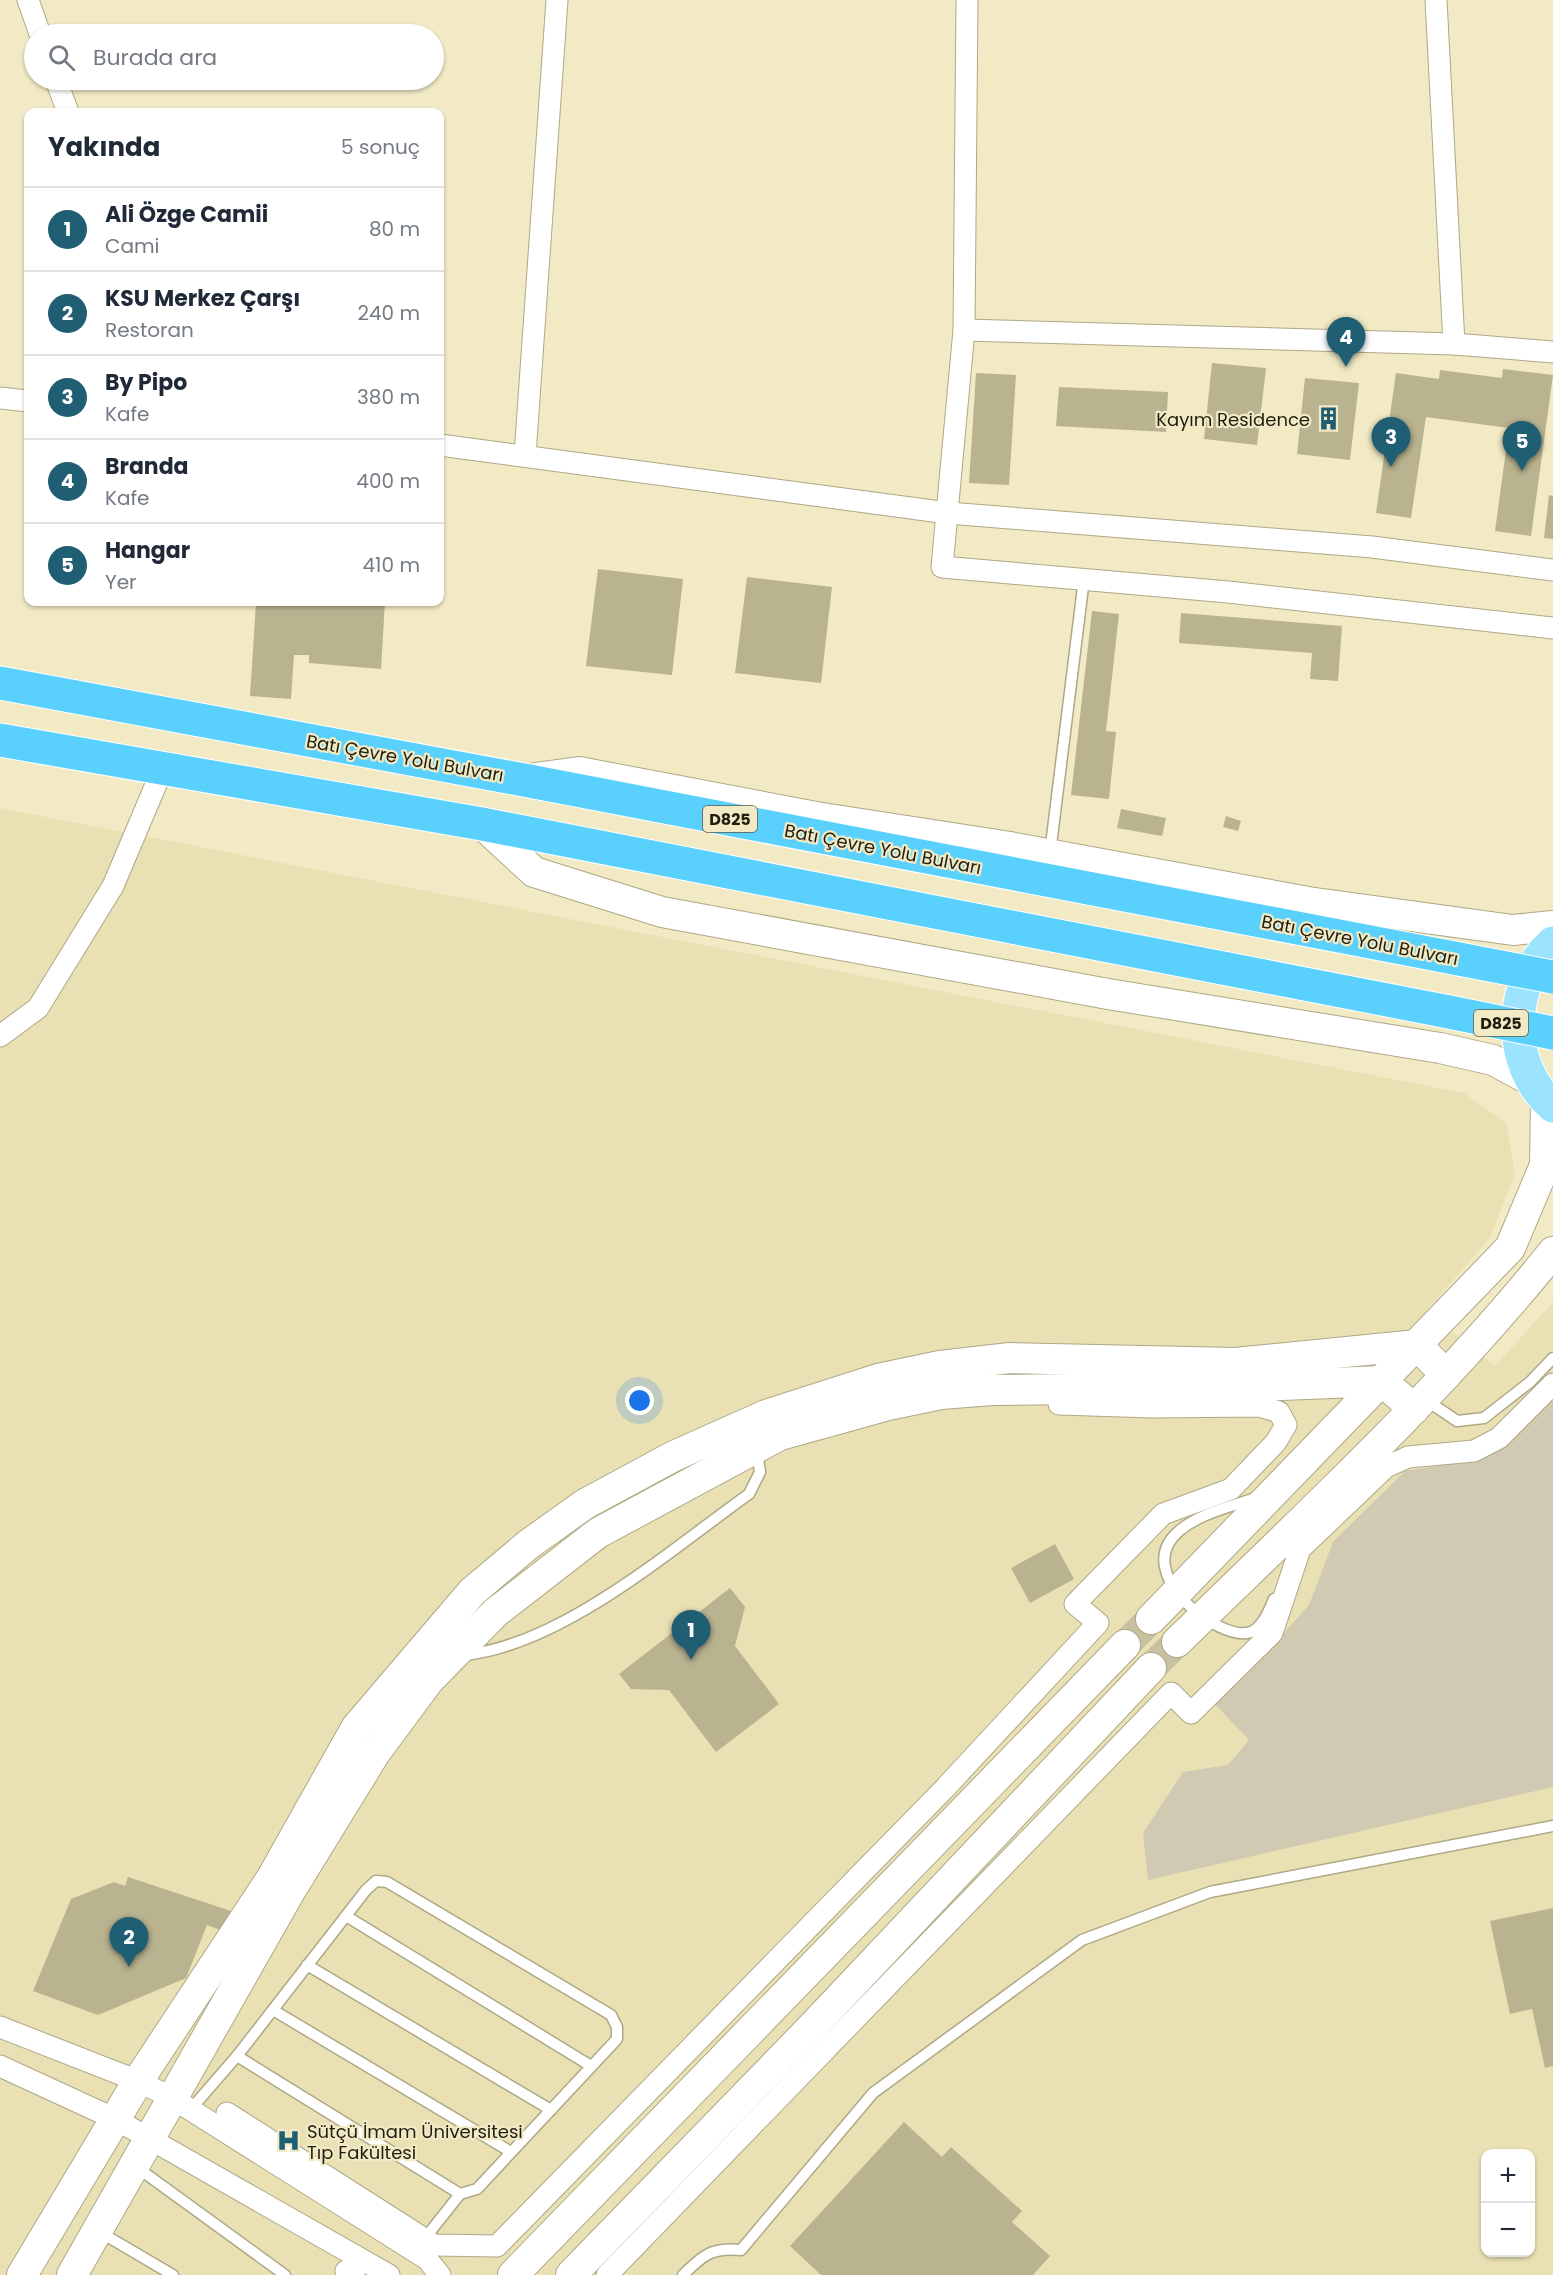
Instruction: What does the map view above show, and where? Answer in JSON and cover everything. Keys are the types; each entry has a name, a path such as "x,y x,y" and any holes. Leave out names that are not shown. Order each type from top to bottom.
{"highway":[{"name":"Batı Çevre Yolu Bulvarı","path":"0,683 524,780 1553,977"},
{"name":"D825","path":"0,740 482,824 1553,1033"}],"main road":[{"path":"1544,1095 1519,1047 1518,1010 1529,975 1553,943"}],"street":[{"path":"28,0 36,24"},
{"path":"525,455 557,0"},
{"path":"967,0 964,330 942,567 1240,593 1553,628"},
{"path":"1436,0 1454,344"},
{"path":"60,90 66,108"},
{"path":"964,330 1454,344 1553,352"},
{"path":"0,398 24,401"},
{"path":"444,445 948,513 1372,547 1553,570"},
{"path":"0,1036 38,1008 113,886 162,768"},
{"path":"524,780 579,772 816,817 1358,909 1513,930 1553,926"},
{"path":"482,824 534,872 662,912 1108,994 1440,1048 1493,1060 1544,1095 1545,1165 1510,1248 1151,1619"},
{"path":"1177,1642 1446,1376 1512,1303 1553,1252"},
{"path":"1417,1345 1446,1376"},
{"path":"72,2275 151,2139 182,2104 289,1893 375,1753 429,1680 496,1612 598,1533 753,1435 878,1379 940,1366 999,1359 1235,1363 1417,1345"},
{"path":"22,2275 138,2081 271,1879 356,1728 472,1592 529,1544 585,1504 674,1456 753,1435 780,1435 888,1405 941,1395 992,1389 1236,1387 1382,1381 1419,1404"},
{"path":"607,2275 1171,1693 1191,1713 1272,1634 1300,1549 1386,1467 1408,1456 1474,1450 1499,1438 1553,1384"},
{"path":"0,2027 138,2081 182,2104 420,2245 497,2246 946,1787 1098,1623 1075,1604 1163,1514 1231,1489 1276,1442 1286,1425 1279,1412 1259,1406 1153,1407 1059,1404"},
{"path":"513,2275 1125,1645"},
{"path":"571,2275 814,2025 1151,1668"},
{"path":"0,2066 115,2119 389,2275"},
{"path":"226,2113 420,2245 427,2259 440,2275"}],"lane":[{"path":"1049,855 1084,579"},
{"path":"1419,1404 1457,1421 1484,1418 1530,1382 1553,1358"},
{"path":"453,1656 493,1652 578,1616 749,1494 760,1472 753,1435"},
{"path":"1275,1491 1218,1511 1180,1530 1171,1540 1165,1554 1168,1580 1176,1593 1203,1616 1239,1633 1251,1632 1261,1624 1279,1588 1299,1521"},
{"path":"683,2275 702,2256 722,2248 741,2250 873,2093 1082,1940 1210,1892 1553,1826"},
{"path":"182,2104 237,2056 376,1881 387,1882 611,2015 617,2027 617,2039 477,2189 460,2194 420,2245"},
{"path":"346,1916 591,2066"},
{"path":"307,1965 551,2110"},
{"path":"273,2010 511,2152"},
{"path":"237,2056 460,2194"},
{"path":"135,2166 285,2275"},
{"path":"98,2231 173,2275"}],"shaded area":[{"path":"0,808 1464,1093 1506,1123 1515,1174 1490,1238 1427,1310 1495,1366 1553,1302 1553,2275 0,2275"},
{"path":"1553,1394 1553,1787 1148,1880 1143,1833 1183,1772 1228,1765 1249,1740 1210,1699 1268,1651 1309,1605 1333,1542 1405,1471 1437,1466 1494,1451"}],"building":[{"path":"1212,363 1266,368 1257,445 1204,439"},
{"path":"1503,369 1553,375 1531,536 1495,531 1509,428 1426,417 1411,518 1376,513 1396,373 1439,379 1440,370 1502,378"},
{"path":"976,373 1016,375 1009,485 969,483"},
{"name":"Kayım Residence","path":"1305,378 1359,383 1350,460 1297,454"},
{"path":"1059,387 1168,392 1166,432 1056,426"},
{"path":"1549,495 1553,496 1553,539 1544,538"},
{"path":"598,569 683,579 672,675 586,666"},
{"path":"747,577 832,587 821,683 735,673"},
{"path":"256,606 385,606 381,669 309,663 309,655 294,655 291,699 250,696"},
{"path":"1092,611 1119,614 1106,731 1116,732 1109,799 1071,795"},
{"path":"1181,613 1342,626 1338,681 1310,679 1312,653 1179,643"},
{"path":"1121,809 1166,818 1162,836 1117,828"},
{"path":"1226,816 1241,821 1238,831 1223,827"},
{"path":"1055,1544 1074,1579 1030,1603 1011,1568"},
{"path":"730,1588 745,1607 735,1646 779,1704 716,1752 669,1690 631,1689 619,1674"},
{"path":"128,1877 231,1911 223,1931 207,1925 186,1978 98,2015 33,1991 71,1899 114,1882 125,1886"},
{"path":"1553,1908 1553,2066 1545,2068 1532,2009 1510,2014 1490,1921"},
{"path":"904,2122 942,2157 951,2147 1022,2211 1012,2222 1050,2256 1033,2275 821,2275 790,2246"}],"tunnel":[{"path":"1125,1645 1151,1619"},
{"path":"1151,1668 1177,1642"}],"place":[{"name":"Branda","path":"1346,367"},
{"name":"Kayım Residence","path":"1328,419"},
{"name":"By Pipo","path":"1391,467"},
{"name":"Hangar","path":"1522,471"},
{"name":"Ali Özge Camii","path":"691,1660"},
{"name":"KSU Merkez Çarşı","path":"129,1967"},
{"name":"Sütçü İmam Üniversitesi Tıp Fakültesi","path":"289,2141"}]}
